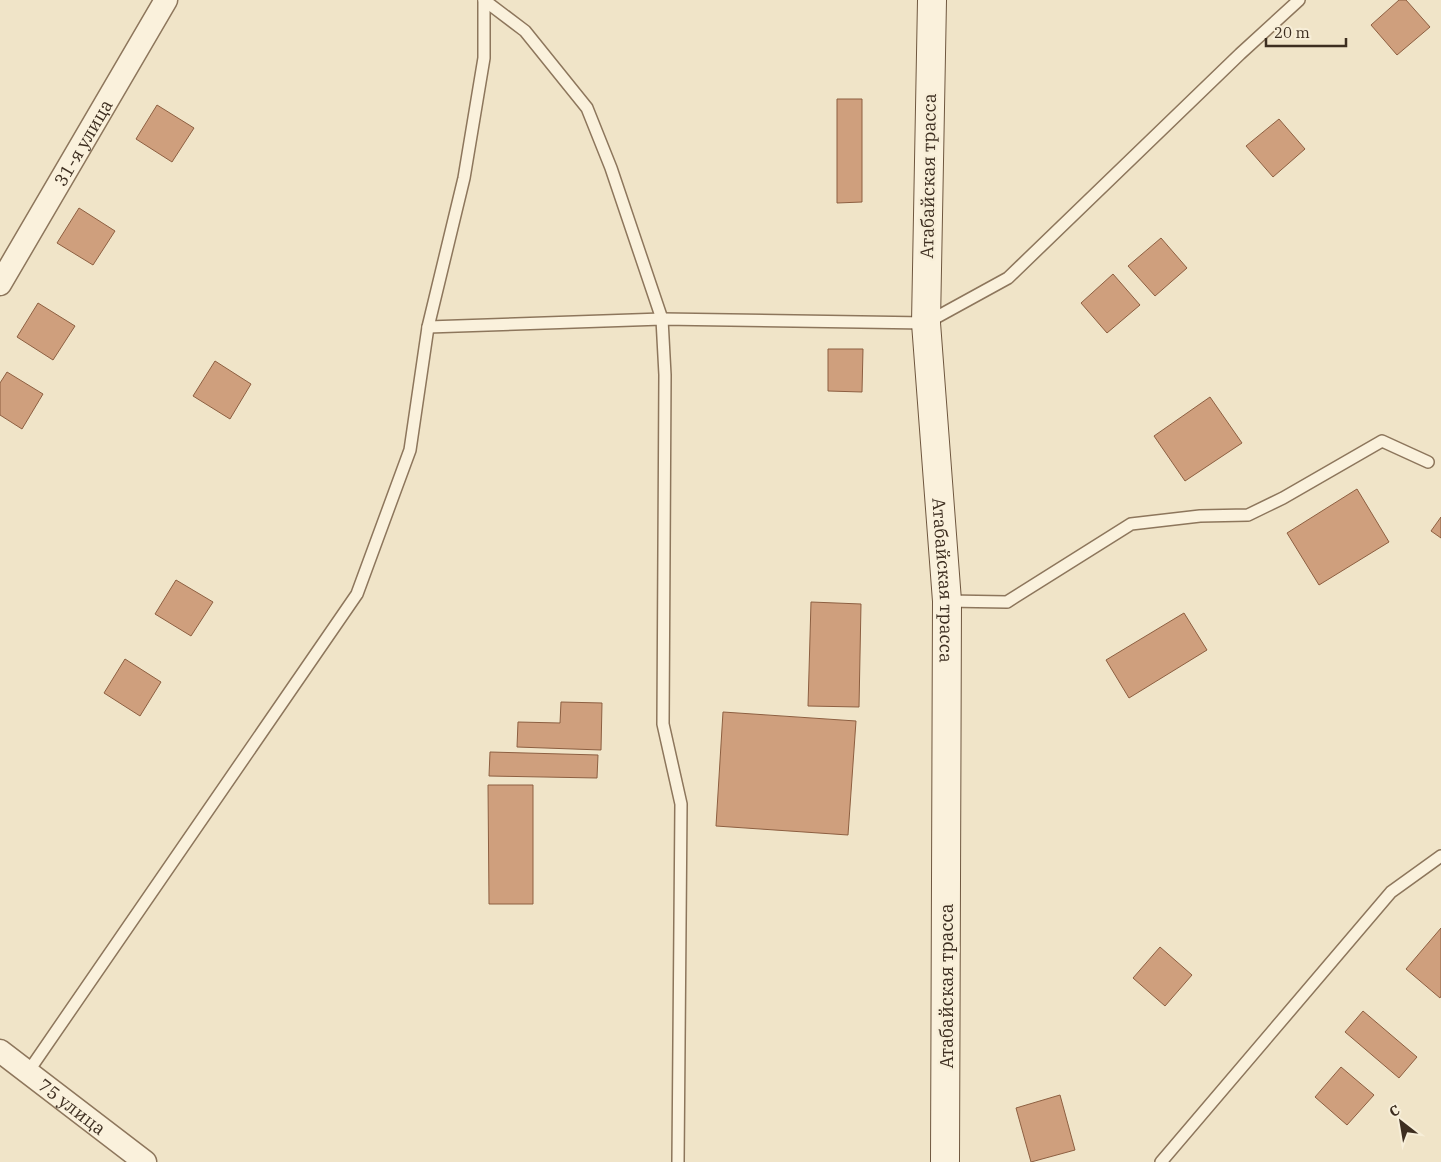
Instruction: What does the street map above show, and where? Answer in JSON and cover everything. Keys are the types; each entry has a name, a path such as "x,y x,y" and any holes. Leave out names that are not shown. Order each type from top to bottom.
{"main road":[{"name":"Атабайская трасса","path":"932,0 926,323 947,601 945,1162"}],"street":[{"name":"31-я улица","path":"0,284 166,0"},
{"name":"75 улица","path":"0,1051 145,1162"}],"lane":[{"path":"28,1072 357,594 410,450 428,326 464,178 484,58 484,0 525,31 587,108 612,168 662,319 665,375 663,724 681,804 678,1162"},
{"path":"428,326 662,319 926,323 1008,278 1240,54 1299,0"},
{"path":"947,601 1007,602 1131,524 1200,516 1248,515 1283,498 1382,441 1428,462"},
{"path":"1161,1162 1391,892 1441,856"}],"building":[{"path":"1399,0 1406,0 1430,27 1397,55 1371,25"},
{"path":"837,99 862,99 862,202 837,203"},
{"path":"157,105 194,128 172,162 136,139"},
{"path":"1279,119 1305,149 1273,177 1246,146"},
{"path":"79,208 115,231 93,265 57,243"},
{"path":"1161,238 1187,268 1155,296 1128,266"},
{"path":"1113,274 1140,305 1107,333 1081,303"},
{"path":"38,303 75,326 53,360 17,337"},
{"path":"828,349 863,349 862,392 828,391"},
{"path":"215,361 251,384 230,419 193,396"},
{"path":"7,372 43,394 22,429 0,415 0,383"},
{"path":"1210,397 1242,443 1185,481 1154,436"},
{"path":"1357,489 1389,542 1319,585 1287,533"},
{"path":"1441,517 1441,538 1431,531"},
{"path":"176,580 213,602 191,636 155,614"},
{"path":"811,602 861,604 859,707 808,706"},
{"path":"1184,613 1207,650 1129,698 1106,660"},
{"path":"125,659 161,682 140,716 104,693"},
{"path":"561,702 602,703 601,750 517,747 518,722 560,723"},
{"path":"723,712 856,721 848,835 716,826"},
{"path":"490,752 598,755 597,778 489,776"},
{"path":"488,785 533,785 533,904 489,904"},
{"path":"1441,928 1441,996 1440,998 1406,969"},
{"path":"1160,947 1192,975 1165,1006 1133,978"},
{"path":"1363,1011 1417,1057 1399,1078 1345,1032"},
{"path":"1341,1067 1374,1095 1347,1125 1315,1097"},
{"path":"1060,1095 1075,1150 1031,1162 1016,1108"}]}
